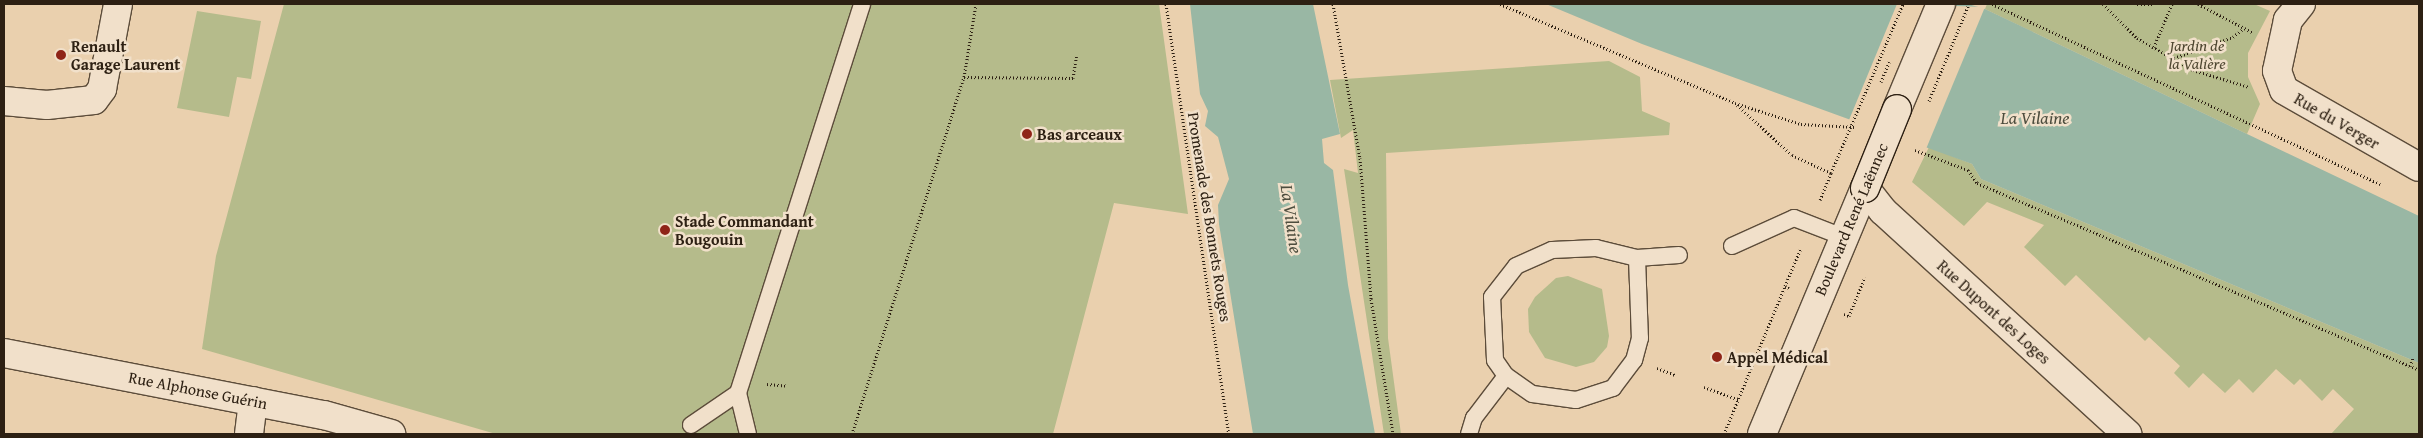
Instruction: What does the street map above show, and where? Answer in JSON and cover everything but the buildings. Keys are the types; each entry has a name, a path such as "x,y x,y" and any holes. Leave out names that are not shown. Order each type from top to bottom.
{"street":[{"path":"4,101 56,105 94,100 102,89 118,4"},
{"name":"Boulevard René Laënnec","path":"1762,434 1941,4"},
{"name":"Rue du Verger","path":"2301,4 2288,20 2277,71 2284,90 2419,168"},
{"name":"Rue Dupont des Loges","path":"1865,188 1883,211 2126,434"},
{"name":"Rue Alphonse Guérin","path":"4,353 253,401 391,434"},
{"path":"249,434 253,401"}],"lane":[{"path":"748,434 738,393 862,4"},
{"path":"1732,246 1794,218 1843,237"},
{"path":"1636,258 1640,338 1634,360 1613,388 1576,400 1532,394 1506,376 1495,360 1492,297 1516,266 1552,250 1596,248 1636,258 1678,255"},
{"path":"1469,434 1474,418 1506,376"},
{"path":"691,425 738,393"}],"path":[{"path":"852,434 964,77 976,4"},
{"name":"Promenade des Bonnets Rouges","path":"1166,4 1229,434"},
{"path":"1333,4 1360,158 1371,299 1393,434"},
{"path":"1500,4 1735,103 1801,124 1847,124"},
{"path":"1735,103 1792,155 1831,174 1903,4"},
{"path":"1992,4 2384,186"},
{"path":"2103,4 2137,38 2212,78 2253,88 2284,90"},
{"path":"2137,4 2154,4"},
{"path":"2154,47 2172,4"},
{"path":"2198,4 2258,35"},
{"path":"2174,58 2233,37 2244,28"},
{"path":"964,77 1073,78 1077,54"},
{"path":"1926,154 1968,170 1977,183 2419,370"},
{"path":"1724,434 1784,286"},
{"path":"2410,366 2413,358"},
{"path":"1704,387 1739,400"}],"green space":[{"name":"Stade Commandant Bougouin","path":"284,4 1159,4 1188,214 1114,203 1053,434 496,434 202,349 216,256"},
{"name":"Jardin de la Valière","path":"1987,4 2254,4 2270,11 2248,53 2248,77 2260,104 2247,134 1985,9"},
{"path":"197,11 261,21 251,79 237,77 229,117 177,108"},
{"path":"1609,61 1640,77 1642,111 1670,123 1669,135 1386,153 1388,338 1401,434 1384,434 1344,169 1358,173 1353,130 1341,138 1330,80"},
{"path":"1929,147 1972,164 1981,179 2419,363 2419,434 2331,434 2354,409 2333,389 2322,401 2300,379 2294,385 2276,369 2253,393 2239,379 2225,393 2203,373 2189,388 2174,373 2180,366 2149,337 2145,341 2076,275 2065,286 2024,247 2044,225 1987,202 1964,226 1912,182"},
{"path":"1568,276 1602,289 1609,336 1607,347 1594,362 1576,367 1545,358 1529,332 1528,309 1535,297 1556,278"}],"water":[{"name":"La Vilaine","path":"1190,4 1313,4 1340,134 1322,139 1324,163 1333,170 1348,285 1375,434 1253,434 1219,224 1218,205 1229,179 1218,137 1205,126 1208,111 1200,94"},
{"name":"La Vilaine","path":"1546,4 1968,4 1985,9 2419,216 2419,363 1981,179 1972,164 1642,44"}],"pier":[{"path":"1897,4 1985,7 1926,149 1849,120"}],"place":[{"name":"Renault Garage Laurent","path":"61,55"},
{"name":"Bas arceaux","path":"1027,134"},
{"name":"Stade Commandant Bougouin","path":"665,230"},
{"name":"Appel Médical","path":"1717,357"}]}
